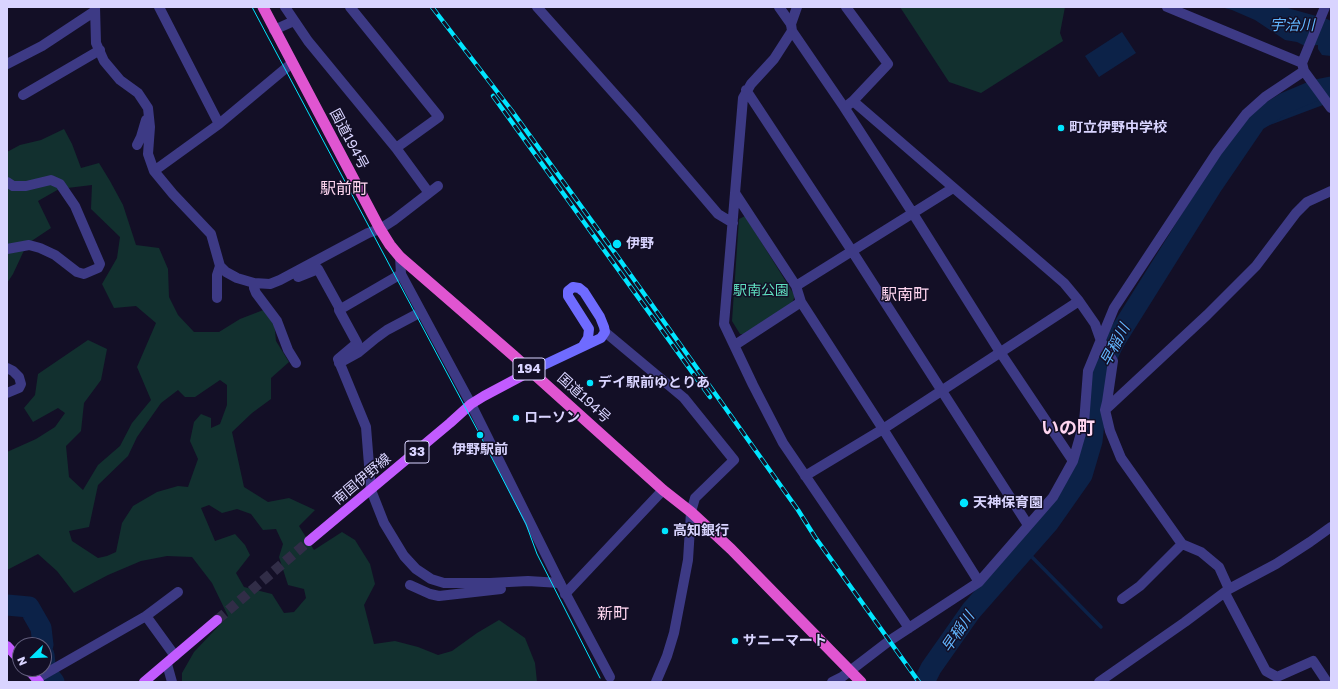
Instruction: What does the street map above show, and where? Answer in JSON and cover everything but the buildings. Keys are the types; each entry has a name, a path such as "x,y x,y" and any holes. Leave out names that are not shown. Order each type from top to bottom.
{"highway":[{"name":"国道194号","path":"263,7 380,228 390,245 400,257 531,371 663,490 691,512 731,549 861,682"}],"main road":[{"path":"531,371 602,338 605,332 600,317 584,292 579,288 573,287 568,291 568,296 589,329 588,338 583,346"},
{"name":"南国伊野線","path":"309,541 471,404 531,371"},
{"path":"144,682 217,620"}],"street":[{"path":"159,7 219,124"},
{"path":"285,7 308,41 396,148 429,193"},
{"path":"350,7 439,117 396,148"},
{"path":"537,7 636,118 718,214 733,223"},
{"path":"780,7 791,28 848,104 912,212 1000,352 1074,461"},
{"path":"797,7 791,28 774,59 746,90 743,98 724,324 783,443 908,628"},
{"path":"846,7 888,64 848,104"},
{"path":"1167,7 1303,63 1312,80 1329,105"},
{"path":"832,682 908,628 979,582 1053,497 1074,461 1084,423 1088,371 1114,308 1217,152 1246,114 1303,63 1325,7"},
{"path":"95,9 96,42 104,61 120,80 138,93 148,108 150,127 148,154 154,171 173,194 211,234 220,266 226,272 254,283 270,284 280,280 394,220 438,186"},
{"path":"7,64 42,46 95,9"},
{"path":"274,30 294,21"},
{"path":"23,95 100,50"},
{"path":"154,171 219,124 292,63"},
{"path":"746,90 1028,524"},
{"path":"848,104 953,188 1064,283 1079,301 1095,324 1101,341 1113,361 1105,410 1110,431 1121,458 1182,544 1201,552 1219,567 1227,591 1266,671 1277,677 1313,661 1327,682"},
{"path":"137,145 142,137 148,108"},
{"path":"7,182 14,186 26,186 51,180 60,184 75,206 100,264 98,268 84,274 77,272 55,255 40,248 29,246 7,249"},
{"path":"796,286 912,212 953,188"},
{"path":"735,192 796,286 801,302 979,582"},
{"path":"1105,410 1207,315 1256,266 1296,213 1307,202 1331,192"},
{"path":"400,257 401,274 471,404 565,594 611,680"},
{"path":"217,298 217,275 220,266"},
{"path":"280,280 292,280 318,269 357,343 338,359 366,427 371,490 384,523 404,556 416,569 431,579 444,583 463,584 528,581 560,583"},
{"path":"339,310 401,274"},
{"path":"254,283 256,293 278,321 288,350 296,363"},
{"path":"805,476 883,429 1079,301"},
{"path":"735,345 801,302"},
{"path":"339,363 359,352 387,330 421,312"},
{"path":"605,332 684,398 734,460 695,498 691,512 688,560 674,633 667,656 656,682"},
{"path":"7,368 19,377 21,384 19,388 7,393"},
{"path":"565,594 663,490"},
{"path":"1099,682 1227,591 1276,564 1331,527"},
{"path":"1122,599 1140,586 1182,544"},
{"path":"410,585 430,594 439,596 505,588 528,581"},
{"path":"38,681 146,616 178,592"},
{"path":"146,616 175,656"},
{"path":"167,664 172,682"}],"green space":[{"path":"900,7 1065,7 1060,33 1063,41 981,93 949,82"},
{"path":"64,129 72,144 81,168 99,163 123,205 136,245 159,248 168,269 169,297 178,315 194,332 219,332 240,319 266,309 274,321 276,341 289,362 271,378 271,399 252,413 232,432 244,487 268,502 289,498 315,510 299,526 314,550 342,532 355,540 370,564 375,584 364,605 374,644 395,641 418,647 438,655 452,651 477,633 499,620 525,638 535,663 537,682 182,682 182,673 194,652 228,616 212,583 192,557 167,556 141,561 108,575 74,593 57,571 38,554 7,570 7,452 36,439 55,427 65,413 58,408 33,422 24,408 35,395 38,374 88,340 107,349 101,380 84,403 81,431 66,446 69,477 83,490 98,465 120,446 132,423 151,400 137,367 156,323 136,306 114,308 102,284 117,258 120,237 91,209 92,185 59,189 38,201 51,228 27,244 13,274 7,283 7,152 20,145 41,140","holes":["220,380 227,385 227,405 220,424 211,428 211,418 201,414 194,422 190,441 198,459 188,487 178,486 157,492 133,506 122,523 116,552 98,558 72,541 69,531 89,527 98,485 128,456 137,437 161,403 178,390 185,397 195,397","209,505 222,513 237,509 251,514 263,530 276,529 283,544 279,557 288,585 304,589 306,598 294,612 284,613 272,594 244,587 236,573 250,555 245,545 235,534 215,541 201,508"]},
{"name":"駅南公園","path":"745,216 795,296 792,303 744,334 740,334 732,321 739,219"}],"water":[{"name":"宇治川","path":"1221,7 1284,7 1327,19 1331,21 1331,56 1322,55 1318,49 1318,45 1305,46 1297,42 1285,40 1255,20"},
{"path":"1122,32 1136,53 1099,77 1085,56"},
{"path":"1331,80 1331,102 1254,131 1258,110 1290,93"}],"waterway":[{"name":"早稲川","path":"924,682 931,668 971,611 1049,522 1082,475 1092,441 1097,395 1102,367 1114,342 1213,184 1256,121 1285,103 1316,90 1331,87"},
{"path":"1032,557 1101,627"},
{"name":"早稲川","path":"7,605 29,607 41,628 42,637"},
{"name":"早稲川","path":"50,677 54,682"}],"tunnel":[{"path":"217,620 309,541"}],"tram line":[{"path":"252,7 480,435 526,524 537,554 600,678"}],"railway":[{"path":"432,7 512,111 615,253 919,682"},
{"path":"493,96 710,397"}],"place":[{"name":"町立伊野中学校","path":"1061,128"},
{"name":"伊野","path":"617,244"},
{"name":"デイ駅前ゆとりあ","path":"590,383"},
{"name":"ローソン","path":"516,418"},
{"name":"伊野駅前","path":"480,435"},
{"name":"天神保育園","path":"964,503"},
{"name":"高知銀行","path":"665,531"},
{"name":"サニーマート","path":"735,641"}],"district":[{"name":"駅前町","path":"344,189"},
{"name":"駅南町","path":"905,295"},
{"name":"いの町","path":"1068,428"},
{"name":"新町","path":"613,614"}]}
